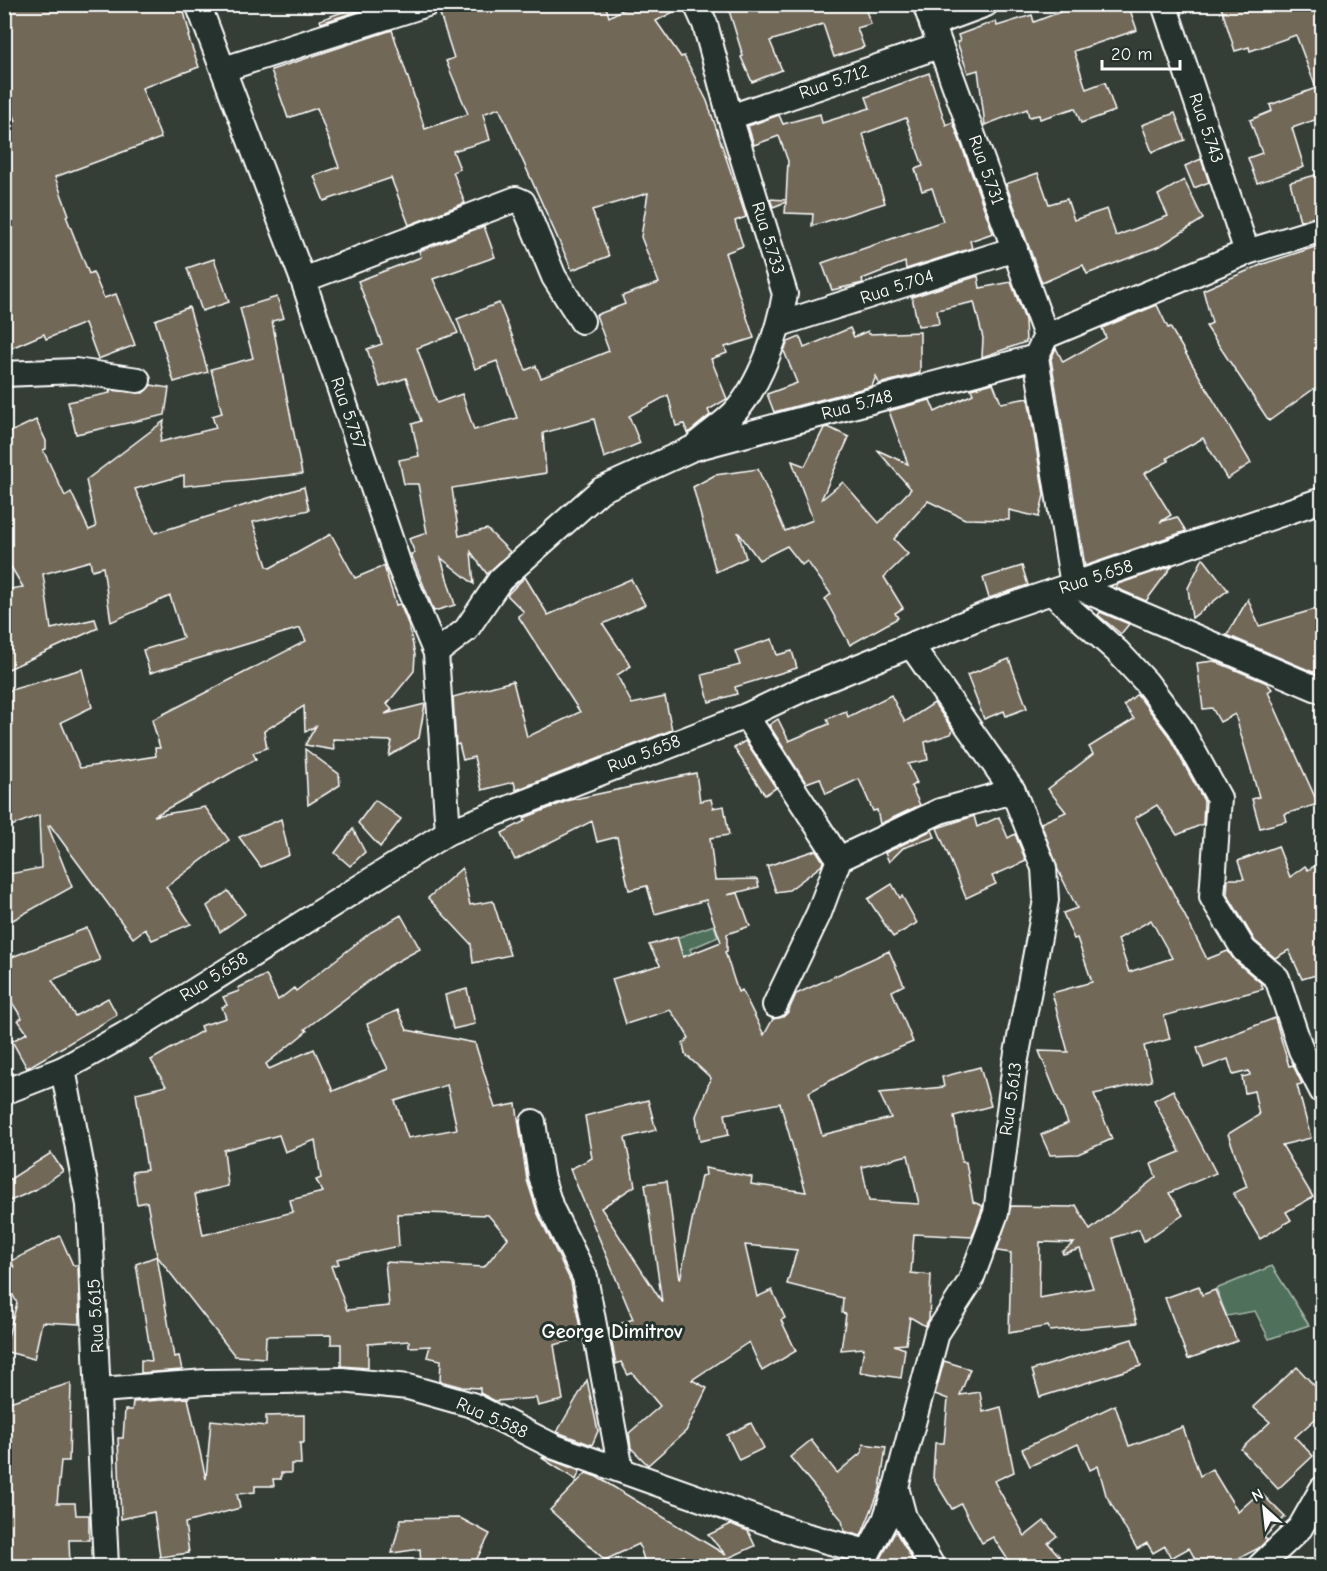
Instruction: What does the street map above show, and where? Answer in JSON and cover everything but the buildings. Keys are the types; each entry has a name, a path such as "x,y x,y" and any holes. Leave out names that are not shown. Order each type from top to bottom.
{"street":[{"name":"Rua 5.757","path":"198,4 303,280 399,565 436,653 448,832"},
{"path":"224,69 427,4"},
{"name":"Rua 5.733","path":"691,449 735,412 759,374 780,324 785,294 730,117 705,24 696,4"},
{"name":"Rua 5.712","path":"730,117 932,25 986,4"},
{"name":"Rua 5.743","path":"1164,4 1247,252"},
{"name":"Rua 5.731","path":"932,25 1015,249 1041,347 1062,589"},
{"path":"303,280 516,199 523,202 554,277 582,321"},
{"name":"Rua 5.748","path":"436,653 466,630 500,580 601,489 691,449 1041,347 1247,252 1323,230"},
{"name":"Rua 5.704","path":"780,324 1015,249"},
{"path":"4,374 75,371 138,380"},
{"name":"Rua 5.658","path":"6,1087 63,1069 124,1035 448,832 558,787 746,716 987,614 1323,500"},
{"path":"1062,589 1323,691"},
{"path":"1062,589 1146,682 1180,727 1219,798 1212,897 1244,950 1277,978 1301,1050 1323,1091"},
{"name":"Rua 5.613","path":"864,1559 885,1520 896,1487 937,1333 970,1282 996,1213 1015,1064 1046,900 1044,868 1013,790 911,645"},
{"path":"746,716 839,860"},
{"path":"775,1005 819,914 839,860 940,812 1013,790"},
{"name":"Rua 5.615","path":"63,1069 89,1205 100,1390 106,1566"},
{"path":"533,1122 541,1176 551,1208 585,1277 621,1470"},
{"name":"Rua 5.588","path":"100,1390 206,1382 342,1380 408,1387 472,1405 555,1447 864,1559"},
{"path":"896,1487 904,1517 923,1556 932,1566"},
{"path":"1260,1566 1300,1528 1323,1489"}],"green space":[{"path":"714,925 718,937 690,949 706,990 664,942"},
{"path":"1272,1266 1309,1325 1269,1339 1255,1311 1227,1316 1216,1289"}],"district":[{"name":"George Dimitrov","path":"612,1331"}]}
